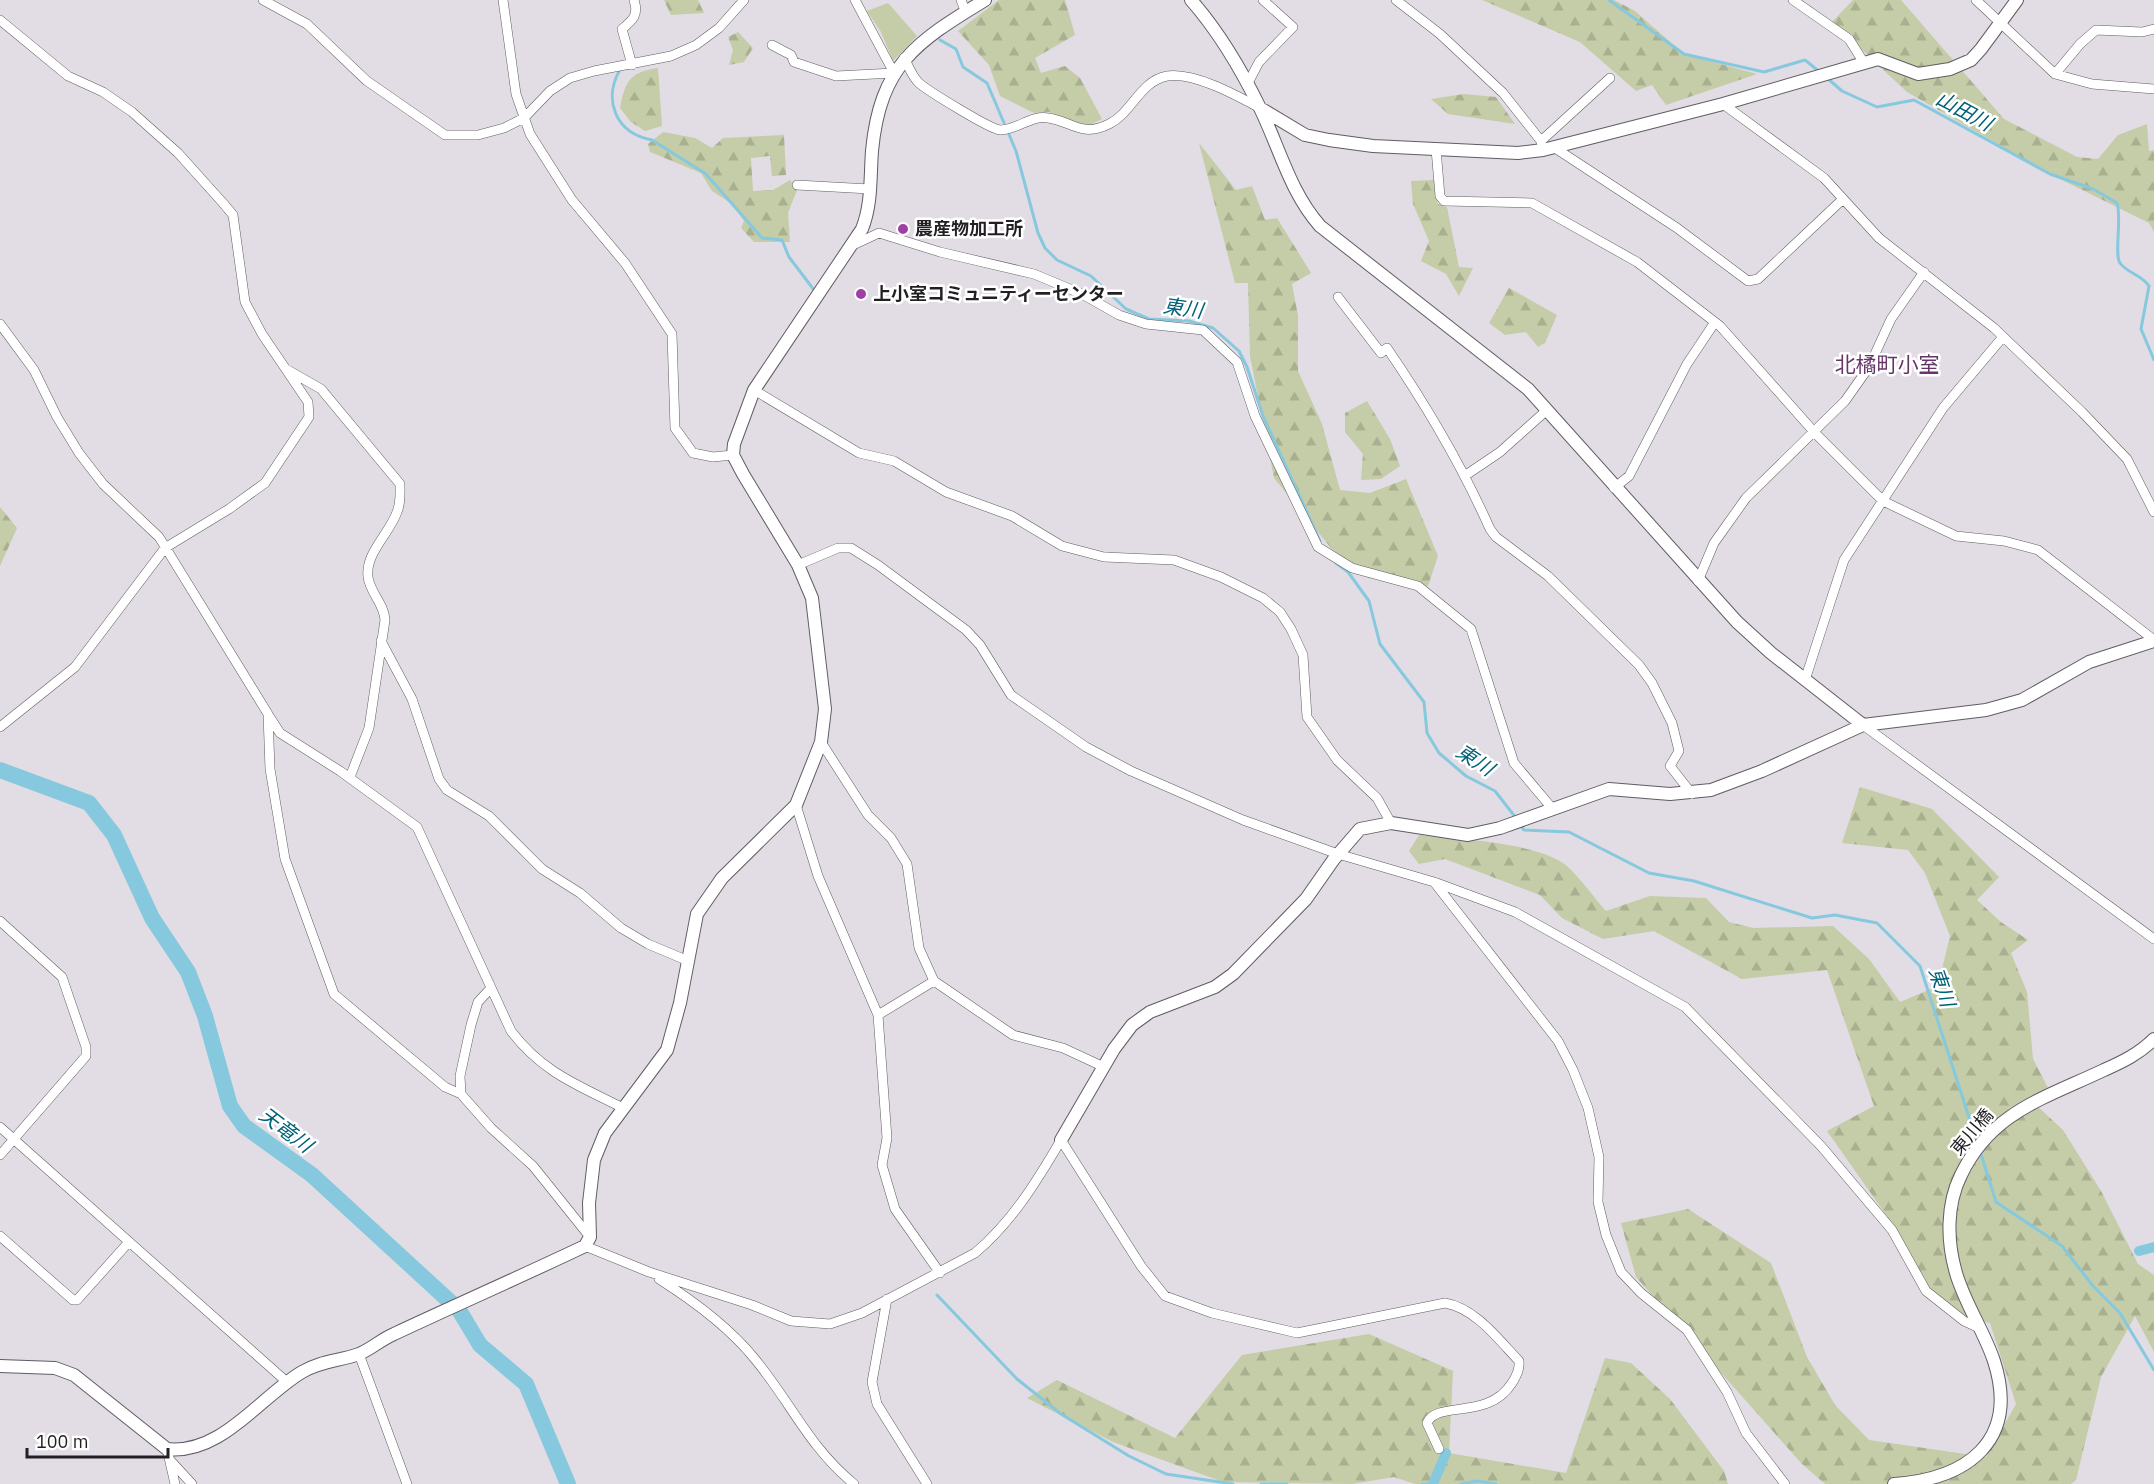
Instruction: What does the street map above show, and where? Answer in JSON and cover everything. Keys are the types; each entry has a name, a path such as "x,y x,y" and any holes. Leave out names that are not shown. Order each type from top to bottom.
{"street":[{"path":"263,0 308,24 368,81 445,135 478,135 504,128 524,118 550,91 570,78 594,70 632,65 671,56 696,45 719,27 744,0"},
{"path":"503,0 516,94 530,134 572,200 625,262 672,334 675,428 693,453 713,457 734,455"},
{"path":"632,65 622,29 635,19 637,8 634,0"},
{"path":"855,0 894,73"},
{"path":"588,1241 589,1203 594,1160 605,1133 667,1050 681,1003 686,960 697,914 722,878 796,805 821,742 825,709 812,598 798,566 734,455 737,432 754,390 851,246 867,216 874,140 894,73 904,58 963,5 985,0"},
{"path":"1247,85 1259,62 1293,27 1263,0"},
{"path":"1396,0 1440,34 1503,93 1547,146 1677,228 1748,281 1758,279 1843,200"},
{"path":"1793,0 1849,39 1864,63"},
{"path":"1976,0 2055,74 2092,84 2154,89"},
{"path":"904,58 917,81 983,123 999,130 1047,117 1087,131 1108,124 1128,108 1149,83 1165,76 1184,75 1231,93 1305,135 1351,144 1518,153 1723,104 1878,59 1918,74 1950,69 1971,60 2002,23 2017,0"},
{"path":"1197,2 1237,62 1260,108 1297,196 1320,226 1528,389 1698,581 1771,653 1863,725 2154,939"},
{"path":"0,20 54,66 75,80 104,92 132,112 178,153 223,202 233,215 245,302 284,368 308,402 309,417 265,483 229,509 165,548 75,667 0,727"},
{"path":"2055,74 2080,44 2096,30 2142,32 2154,30"},
{"path":"772,45 791,55 794,62 836,76 894,73"},
{"path":"1547,146 1610,78"},
{"path":"1723,104 1824,178 1879,238 1924,272 2002,338 2116,446 2127,459 2154,512"},
{"path":"1436,149 1440,196 1444,201 1532,204 1637,262 1715,322 1815,433 1883,501 1956,536 2004,540 2038,550 2154,640"},
{"path":"797,184 870,189"},
{"path":"851,246 879,233 940,252 1034,274 1082,294 1119,315 1146,324 1203,330 1237,362 1255,416 1318,547 1352,568 1418,586 1471,629 1514,763 1551,807"},
{"path":"1698,581 1714,543 1746,498 1815,433 1845,401 1869,367 1891,319 1924,272"},
{"path":"1338,297 1380,352 1387,348 1466,475 1496,537 1548,576 1638,665 1652,683 1672,723 1679,746 1679,752 1670,766 1692,794"},
{"path":"1614,488 1629,476 1687,364 1715,322"},
{"path":"0,324 34,370 57,417 79,453 104,484 159,537 280,733 350,777 417,827 490,988 511,1031 525,1050 551,1072 623,1108"},
{"path":"1805,680 1844,560 1943,408 2002,338"},
{"path":"284,368 321,389 400,484 397,515 372,558 368,576 376,597 385,608 369,729 350,777"},
{"path":"754,390 859,453 894,461 946,492 1012,516 1062,546 1104,557 1174,560 1221,577 1263,598 1280,612 1292,629 1304,655 1306,717 1337,760 1377,798 1391,823"},
{"path":"1466,475 1500,452 1547,410"},
{"path":"798,566 838,548 851,548 878,565 966,630 980,645 1011,695 1086,747 1131,771 1244,820 1338,854 1434,882 1515,912 1685,1007 1821,1146 1892,1230 1926,1291 1964,1321 1979,1328"},
{"path":"381,640 412,699 439,779 447,790 489,816 542,869 580,894 621,927 648,944 686,960"},
{"path":"649,1272 752,1305 791,1321 830,1324 862,1313 975,1253 992,1239 1033,1186 1104,1067 1132,1025 1150,1012 1215,987 1233,974 1306,899 1338,854 1360,829 1391,823 1468,835 1500,828 1551,807 1609,789 1692,794 1711,790 1762,771 1863,725 1986,710 2022,700 2089,662 2154,640"},
{"path":"268,714 270,769 285,859 334,994 445,1087 461,1094 491,1128 533,1166 588,1241 649,1272 683,1295 754,1358 822,1454 854,1484"},
{"path":"821,742 868,815 891,838 907,864 919,948 934,981 1013,1035 1063,1048 1104,1067"},
{"path":"796,805 818,876 878,1015 887,1138 882,1165 895,1209 940,1273"},
{"path":"1434,882 1558,1041 1574,1070 1588,1108 1599,1157 1598,1202 1606,1235 1622,1272 1641,1293 1687,1330 1727,1392 1746,1433 1785,1484"},
{"path":"0,921 62,977 86,1047 86,1056 83,1060 0,1155"},
{"path":"878,1015 934,981"},
{"path":"461,1094 460,1076 471,1025 478,1002 490,988"},
{"name":"東川橋","path":"1894,1484 1919,1482 1955,1471 1970,1462 1993,1433 2001,1406 2000,1389 1993,1358 1956,1275 1952,1257 1951,1209 1960,1176 1968,1162 1990,1133 2012,1113 2125,1060 2154,1039"},
{"path":"0,1127 288,1383"},
{"path":"1062,1140 1135,1257 1165,1296 1212,1313 1297,1332 1444,1303 1466,1310 1475,1317 1519,1361 1520,1366 1512,1382 1497,1400 1476,1408 1448,1410 1432,1416 1427,1424 1428,1429 1439,1449"},
{"path":"0,1236 73,1300 77,1300 128,1243"},
{"path":"168,1454 211,1441 302,1372 327,1360 359,1354 392,1335 462,1305 588,1241"},
{"path":"887,1299 872,1382 877,1404 927,1484"},
{"path":"359,1354 407,1484"},
{"path":"0,1366 55,1368 74,1375 168,1454 192,1484"},
{"path":"168,1454 175,1484"}],"green space":[{"path":"664,0 698,0 704,13 671,15"},
{"path":"999,0 1065,0 1075,35 1035,58 1041,73 1065,66 1080,78 1102,119 1087,126 1049,112 1034,113 1000,96 989,65 958,31"},
{"path":"1482,0 1614,0 1635,11 1684,54 1757,74 1666,105 1652,85 1636,91 1580,42"},
{"path":"1853,0 1901,0 2004,119 2077,157 2098,159 2118,135 2147,124 2149,151 2154,150 2154,232 2149,223 2050,174 1907,92 1832,22"},
{"path":"888,3 917,36 893,61 881,32 867,11"},
{"path":"738,32 753,48 744,62 729,65 733,50 728,37"},
{"path":"658,68 662,126 645,131 631,122 620,108 630,79 641,72"},
{"path":"1464,94 1496,97 1515,124 1448,114 1431,99"},
{"path":"663,132 695,138 712,148 723,138 784,135 786,175 772,176 770,156 751,158 753,191 773,190 790,180 797,190 788,213 790,242 754,242 741,228 744,221 732,204 712,191 701,173 650,152 648,144"},
{"path":"1199,143 1236,190 1252,186 1265,220 1277,218 1311,273 1292,284 1298,316 1298,371 1322,424 1340,490 1370,493 1406,479 1438,556 1428,586 1368,578 1331,548 1274,478 1250,356 1248,283 1235,283"},
{"path":"1434,180 1438,204 1447,207 1459,267 1473,268 1459,296 1446,274 1421,261 1429,241 1413,204 1411,181"},
{"path":"1509,288 1557,315 1545,343 1538,347 1526,332 1505,335 1489,323"},
{"path":"1367,401 1390,439 1400,466 1381,479 1361,480 1363,454 1345,432 1345,413"},
{"path":"0,507 17,528 0,566"},
{"path":"1860,787 1932,809 1999,877 1977,900 2001,922 2028,940 2011,953 2027,992 2033,1059 2048,1088 2008,1109 2011,1113 2036,1105 2063,1130 2101,1191 2138,1264 2154,1275 2154,1352 2135,1316 2101,1377 2076,1480 2071,1484 1825,1484 1801,1463 1636,1277 1621,1223 1688,1209 1771,1263 1807,1357 1835,1405 1869,1440 1986,1457 2016,1404 1990,1323 1959,1315 1929,1290 1896,1229 1827,1131 1874,1106 1827,970 1742,979 1654,931 1603,939 1562,918 1540,895 1445,859 1419,864 1409,851 1419,835 1473,840 1532,850 1549,856 1568,867 1606,911 1650,896 1706,898 1729,922 1753,928 1833,926 1869,959 1900,1002 1938,986 1950,936 1925,873 1908,850 1842,843"},
{"path":"1369,1334 1453,1371 1449,1453 1566,1473 1605,1358 1631,1363 1670,1399 1724,1471 1728,1484 1415,1484 1394,1477 1352,1484 1223,1482 1113,1442 1027,1398 1057,1380 1175,1438 1242,1355"}],"waterway":[{"name":"山田川","path":"1609,0 1684,54 1764,72 1805,60 1821,73"},
{"name":"東川","path":"940,40 956,49 963,67 987,83 1016,151 1038,233 1045,248 1057,260 1091,276 1126,309 1149,319 1189,321 1213,328 1239,351 1247,367 1263,416 1320,541"},
{"path":"621,68 613,91 613,103 621,122 629,130 652,140 706,174 762,238 782,240 789,257 814,290"},
{"name":"山田川","path":"1826,77 1842,91 1877,107 1914,100 2050,174 2093,189 2117,203 2118,259 2126,269 2149,286 2141,329 2154,360"},
{"name":"東川","path":"1336,563 1348,572 1369,601 1380,644 1424,702 1427,733 1439,753 1466,776 1495,791 1516,818"},
{"name":"天竜川","path":"0,770 89,803 114,835 152,918 188,972 205,1016 230,1106 244,1126 312,1175 459,1310 480,1345 526,1384 568,1484"},
{"name":"東川","path":"1519,824 1524,830 1569,832 1649,873 1694,881 1812,918 1835,915 1877,923 1920,966 1977,1142"},
{"name":"東川","path":"1980,1151 1996,1202 2062,1246 2093,1286 2120,1313 2154,1370"},
{"path":"2139,1251 2154,1247"},
{"path":"937,1295 1017,1379 1061,1414 1129,1456 1166,1474 1233,1484"},
{"path":"1433,1484 1446,1453"},
{"path":"1461,1484 1477,1481 1496,1484"},
{"path":"1261,1484 1287,1484"},
{"path":"1422,1484 1429,1484"}],"place":[{"name":"農産物加工所","path":"903,229"},
{"name":"上小室コミュニティーセンター","path":"861,294"}],"district":[{"name":"北橘町小室","path":"1887,365"}]}
